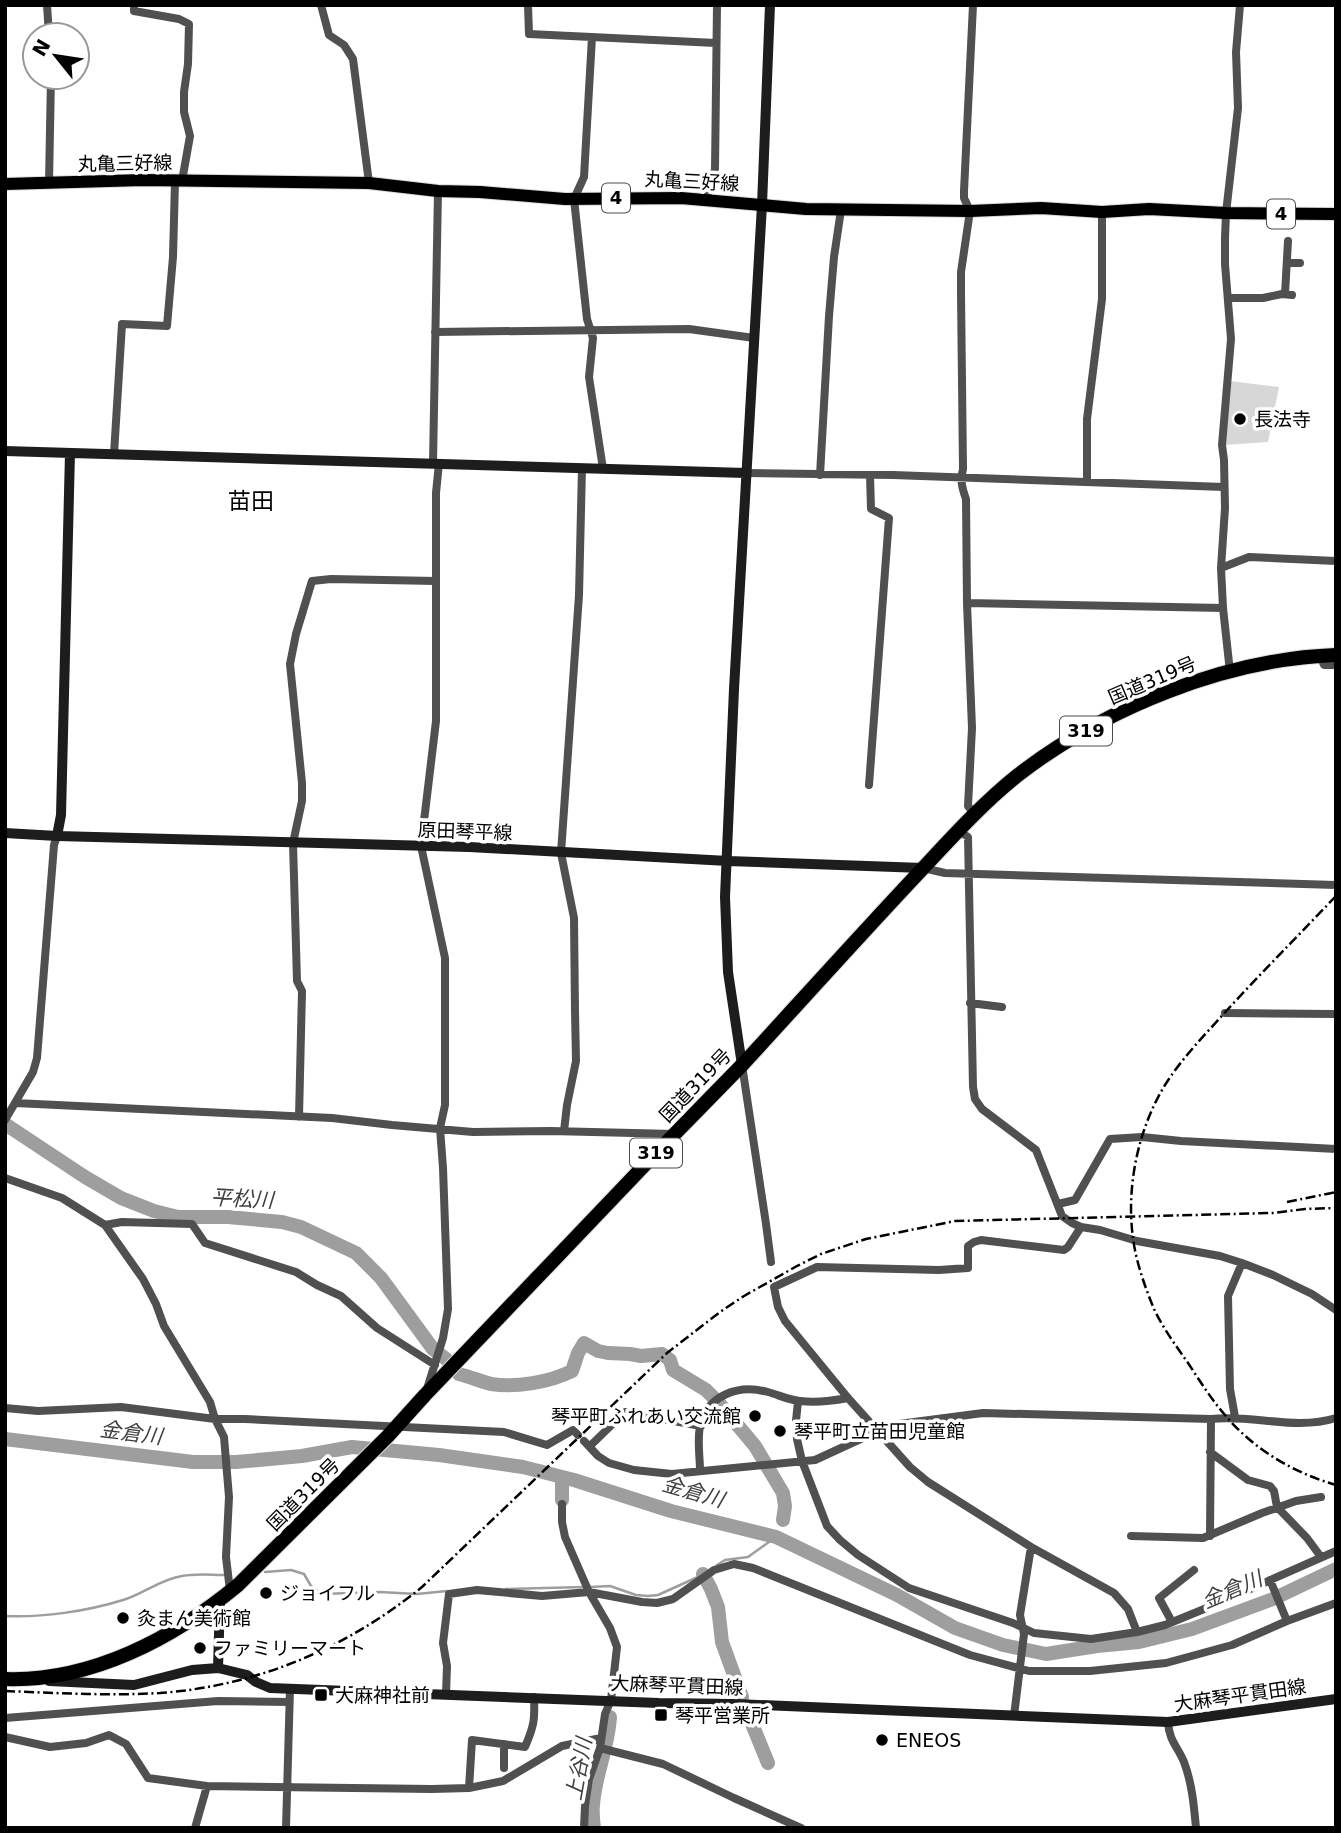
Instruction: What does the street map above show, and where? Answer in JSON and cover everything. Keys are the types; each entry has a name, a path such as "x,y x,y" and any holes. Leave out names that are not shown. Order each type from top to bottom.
{"highway":[{"name":"国道319号","path":"21,1680 68,1673 128,1653 168,1634 225,1596 393,1432 425,1395 742,1065 923,868 1017,776 1096,725 1189,684 1286,660 1336,655"},
{"name":"319","path":"5,1679 21,1680"}],"main road":[{"name":"丸亀三好線","path":"5,184 143,180 369,183 438,191 574,199 681,198 806,209 970,211 1041,208 1102,212 1149,209 1336,214"}],"street":[{"path":"114,454 122,324 167,326 179,181 190,136 184,111 189,24 180,19 134,11 134,5"},
{"path":"321,5 330,35 344,45 353,59 369,183"},
{"path":"528,5 529,34 716,43"},
{"path":"706,200 716,169 717,5"},
{"path":"769,5 762,205 734,689 725,897 728,971 771,1262"},
{"path":"972,5 964,191 970,211 961,272 961,477 967,499 967,603 972,728 968,806 975,815"},
{"path":"1230,672 1221,568 1225,508 1222,444 1231,339 1225,264 1226,213 1238,108 1236,52 1240,5"},
{"path":"592,37 584,177 574,199 587,319 593,338 589,377 603,469"},
{"path":"49,183 51,91"},
{"path":"425,1395 443,1338 448,1309 440,1128 445,1105 445,958 421,846 436,721 435,332 438,191"},
{"path":"820,475 829,316 841,210"},
{"path":"1087,482 1087,419 1102,299 1102,212"},
{"path":"1229,298 1259,302 1289,294 1288,241"},
{"path":"1287,263 1300,263"},
{"path":"435,332 689,329 754,338"},
{"path":"5,451 961,477 1224,487"},
{"path":"5,1120 33,1072 37,1058 53,859 61,815 70,453"},
{"path":"564,1131 576,1061 574,918 561,853 579,594 582,468"},
{"path":"869,785 889,517 871,509 870,475"},
{"path":"1221,568 1249,557 1336,561"},
{"path":"299,1117 302,991 297,981 293,843 302,801 302,783 290,664 296,634 312,581 436,581"},
{"path":"967,603 1223,608"},
{"path":"1320,656 1324,664 1336,665"},
{"path":"959,831 968,837 972,1087 975,1099 982,1109 1036,1150 1062,1216 1081,1227 1242,1263 1292,1285 1336,1310"},
{"name":"原田琴平線","path":"5,833 421,846 923,868"},
{"path":"923,868 945,873 1336,885"},
{"path":"970,1003 1002,1007"},
{"path":"1225,1013 1336,1014"},
{"path":"15,1103 332,1118 473,1132 674,1134"},
{"path":"1058,1204 1075,1200 1110,1139 1142,1137 1336,1149"},
{"path":"5,1178 62,1198 105,1225 143,1279 164,1326 210,1402 224,1437 228,1488 225,1596 218,1668"},
{"path":"105,1225 122,1222 192,1224 205,1243 296,1272 341,1296 377,1328 435,1365"},
{"path":"1081,1227 1064,1250 981,1240 968,1247 968,1268 939,1270 817,1267 774,1287 778,1307 785,1321 848,1398 910,1467 928,1482 1031,1547 1114,1593 1128,1609 1137,1632"},
{"path":"1235,1417 1230,1389 1228,1296 1242,1263"},
{"path":"700,1471 703,1417 723,1394 745,1390 767,1391 798,1401 824,1402 848,1398"},
{"path":"798,1401 797,1439 802,1461 827,1526 858,1555 909,1588 1013,1622 1024,1631 1091,1639 1137,1632 1172,1622 1336,1551"},
{"path":"5,1408 38,1411 121,1407 215,1419 362,1427 393,1432 503,1432 547,1445 573,1430 598,1456 609,1463 672,1474 815,1460 891,1425 983,1413 1211,1419 1235,1417 1275,1422 1318,1422 1336,1418"},
{"path":"584,1441 625,1412 701,1426"},
{"path":"1210,1536 1211,1419"},
{"path":"1210,1452 1248,1480 1270,1486 1274,1491 1277,1507 1321,1557"},
{"path":"1131,1536 1203,1538 1277,1507 1321,1497"},
{"path":"562,1504 565,1536 617,1647 611,1700 605,1714 600,1748 589,1779 584,1828"},
{"path":"1014,1716 1024,1631 1020,1615 1031,1547"},
{"path":"446,1695 447,1667 443,1643 449,1594 477,1590 542,1596 589,1592 657,1603 673,1599 714,1570 734,1564 753,1568 970,1655 1029,1671 1090,1671 1166,1662 1232,1645 1336,1603"},
{"path":"1172,1622 1159,1598 1194,1570"},
{"path":"1270,1580 1287,1621"},
{"name":"大麻琴平貫田線","path":"21,1680 134,1685 192,1670 218,1668 247,1675 271,1688 1168,1722 1336,1699"},
{"path":"286,1828 290,1689"},
{"path":"468,1788 472,1740 525,1747 535,1720 534,1697"},
{"path":"5,1718 218,1701 289,1702"},
{"path":"1168,1722 1168,1734 1184,1762 1191,1787 1196,1828"},
{"path":"5,1737 50,1747 86,1743 109,1735 126,1744 148,1778 207,1786 432,1789 468,1788 503,1781 562,1746 601,1738"},
{"path":"504,1744 504,1768"},
{"path":"600,1748 663,1764 801,1828"},
{"path":"195,1828 207,1786"}],"shaded area":[{"path":"1230,381 1279,387 1268,442 1225,445"}],"waterway":[{"name":"平松川","path":"5,1124 85,1177 121,1198 154,1211 178,1217 228,1217 282,1222 301,1227 356,1253 381,1278 433,1349 446,1359"},
{"name":"平松川","path":"459,1374 501,1385 543,1381 572,1371 584,1343 608,1353 641,1356 662,1354 670,1360 673,1370 706,1390 755,1446 783,1493 783,1520"},
{"name":"金倉川","path":"5,1439 193,1462 236,1462 302,1456 352,1447 439,1455 523,1467 671,1511 776,1537 897,1595 955,1628 1003,1645 1046,1654 1139,1642 1192,1629 1273,1599 1336,1569"},
{"name":"上谷川","path":"562,1477 562,1500"},
{"path":"717,1565 725,1560 748,1557 776,1537"},
{"path":"265,1572 291,1570 304,1574 311,1586 322,1594 417,1594 447,1591"},
{"path":"703,1574 718,1607 722,1642 742,1697"},
{"path":"5,1616 49,1615 80,1610 123,1600 174,1578 226,1575"},
{"path":"590,1587 610,1586 648,1596 658,1595 700,1576"},
{"path":"506,1589 583,1587"},
{"path":"748,1714 768,1763"},
{"name":"上谷川","path":"594,1828 594,1794 610,1717"}],"railway":[{"path":"1336,896 1233,1003 1171,1076 1156,1102 1141,1139 1131,1199 1134,1247 1151,1301 1166,1330 1210,1396 1236,1427 1261,1449 1290,1467 1336,1485"},
{"path":"1287,1202 1336,1192"},
{"path":"5,1691 121,1694 196,1689 266,1672 332,1646 393,1609 422,1587 667,1353 744,1296 821,1254 866,1239 955,1221 1273,1213 1336,1208"}],"place":[{"name":"長法寺","path":"1240,419"},
{"name":"琴平町ふれあい交流館","path":"755,1416"},
{"name":"琴平町立苗田児童館","path":"780,1431"},
{"name":"ジョイフル","path":"266,1593"},
{"name":"灸まん美術館","path":"123,1618"},
{"name":"ファミリーマート","path":"200,1648"},
{"name":"大麻神社前","path":"321,1695"},
{"name":"琴平営業所","path":"661,1715"},
{"name":"ENEOS","path":"882,1740"}],"district":[{"name":"苗田","path":"251,501"}]}
